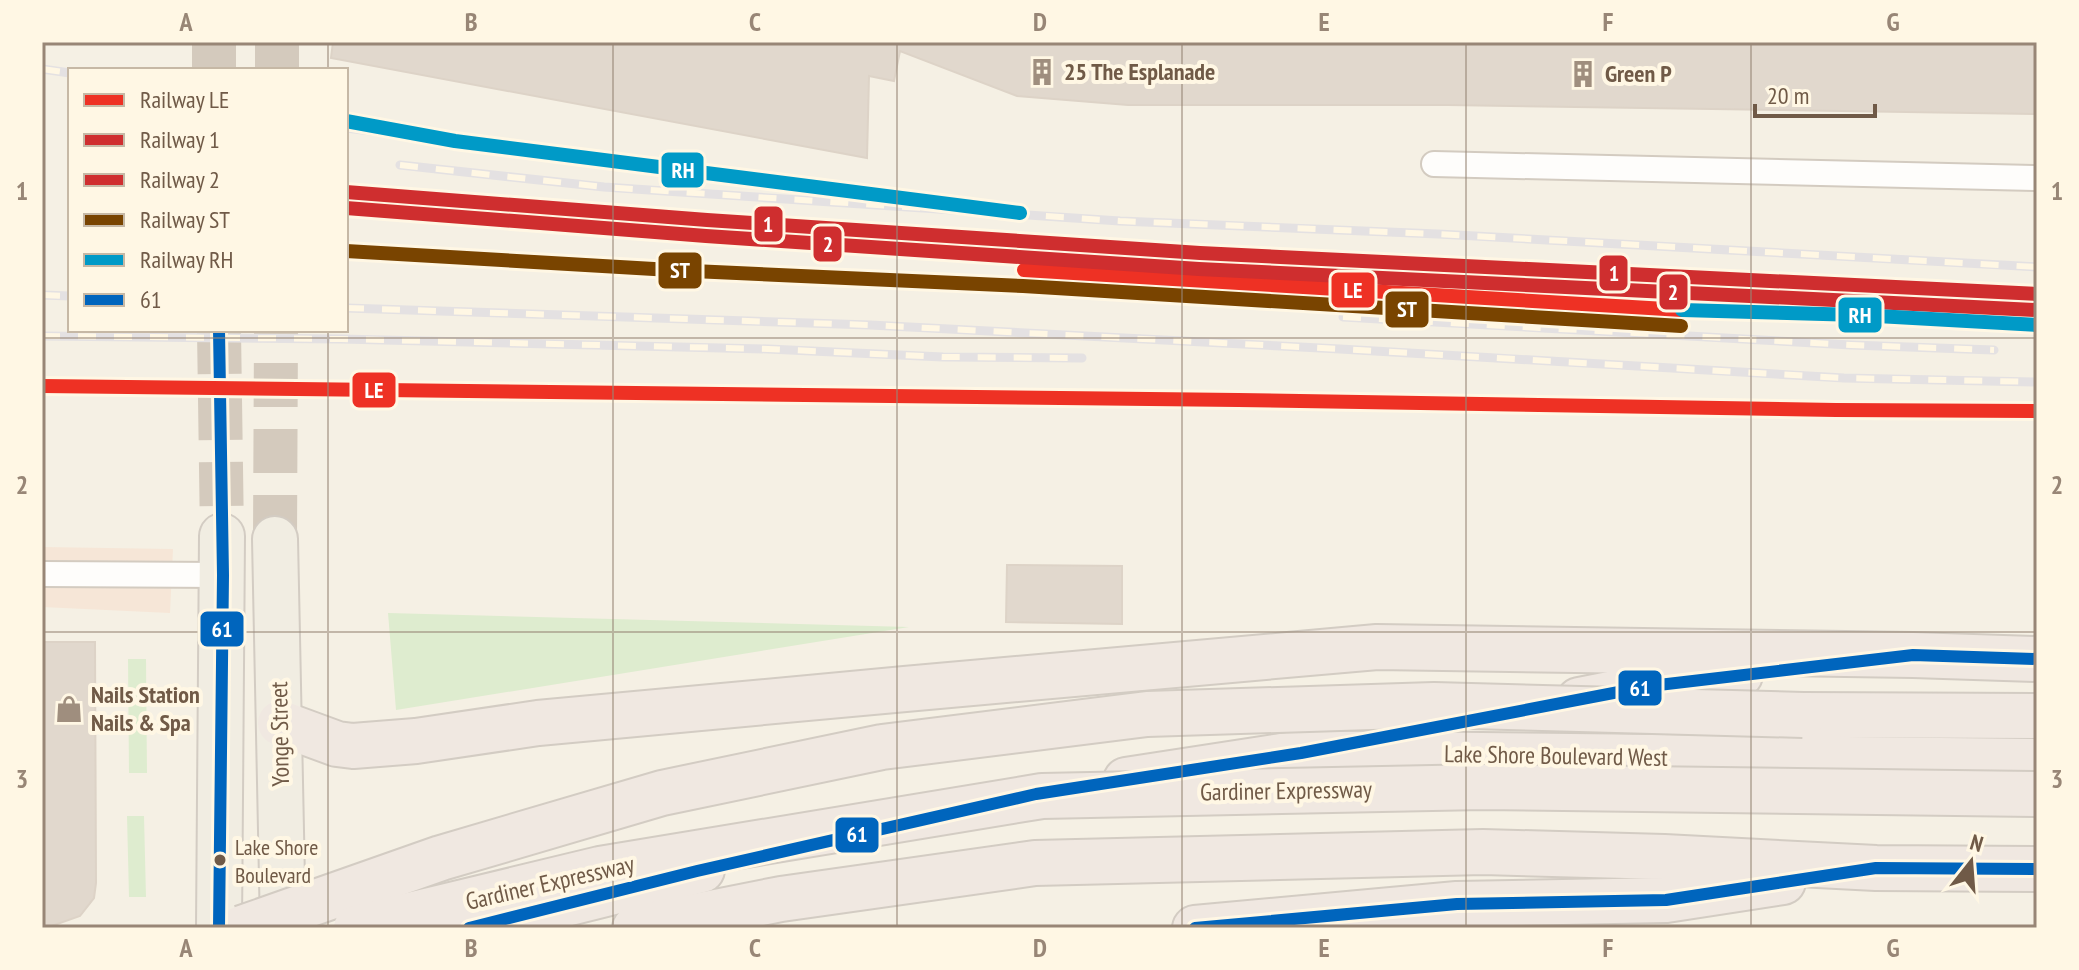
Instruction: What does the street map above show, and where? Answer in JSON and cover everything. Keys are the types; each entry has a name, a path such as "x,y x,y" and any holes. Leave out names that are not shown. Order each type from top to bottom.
{"highway":[{"path":"280,723 337,744 369,745 538,723 1377,647 2037,659"},
{"path":"1301,753 1650,686 1913,655"},
{"path":"242,928 441,858 662,793 882,747 1147,714 1434,705 1803,715 2037,716"},
{"name":"Lake Shore Boulevard West","path":"469,928 697,871 1036,794 1301,753 2037,761"},
{"name":"Gardiner Expressway","path":"356,928 600,869 1042,796 1482,787 2037,794"},
{"path":"635,928 781,899 1035,863 1483,852 1876,868 2037,869"},
{"path":"1195,928 1457,904 1666,900 1876,868"}],"main road":[{"name":"Yonge Street","path":"275,539 283,928"},
{"path":"219,928 222,556"}],"lane":[{"path":"1434,164 2037,178"},
{"path":"42,574 222,556"}],"shaded area":[{"path":"42,547 173,549 170,613 42,607"}],"green space":[{"path":"388,613 909,627 396,710"},
{"path":"128,659 146,659 147,773 129,773"},
{"path":"127,816 144,816 146,897 129,897"}],"building":[{"path":"333,42 2037,42 2037,114 1448,105 1128,105 1017,96 900,51 894,81 869,76 867,158 331,58"},
{"path":"1007,565 1122,566 1122,624 1006,622"},
{"path":"42,642 95,642 94,898 80,916 46,928 42,928"}],"tunnel":[{"path":"214,42 214,68"},
{"path":"277,42 277,68"},
{"path":"219,332 222,536"},
{"path":"275,539 276,332"}],"railway":[{"path":"42,69 68,73"},
{"path":"348,128 455,141"},
{"path":"400,165 604,187 1120,221 1438,234 2037,267"},
{"path":"42,295 68,296"},
{"path":"348,308 870,325 1844,378 2037,382"},
{"path":"1343,317 1994,350"},
{"path":"42,336 341,339 768,349 943,357 1082,358"}],"rail line":[{"name":"RH","path":"348,121 455,141 1020,213"},
{"name":"1","path":"348,192 1200,253 2037,294"},
{"name":"2","path":"348,208 1199,269 2036,310"},
{"name":"ST","path":"348,251 1023,286 1681,326"},
{"name":"LE","path":"1024,270 1682,310"},
{"name":"RH","path":"1682,310 1859,315 2037,325"},
{"name":"LE","path":"42,386 2036,411"}],"transit line":[{"name":"61","path":"219,332 223,575 219,928"},
{"name":"61","path":"469,928 697,871 1036,794 1301,753 1650,686 1913,655 2037,659"},
{"name":"61","path":"1195,928 1457,904 1666,900 1876,868 2037,869"}],"place":[{"name":"25 The Esplanade","path":"1042,72"},
{"name":"Green P","path":"1583,74"},
{"name":"Nails Station Nails & Spa","path":"69,709"},
{"name":"Lake Shore Boulevard","path":"220,860"}]}
